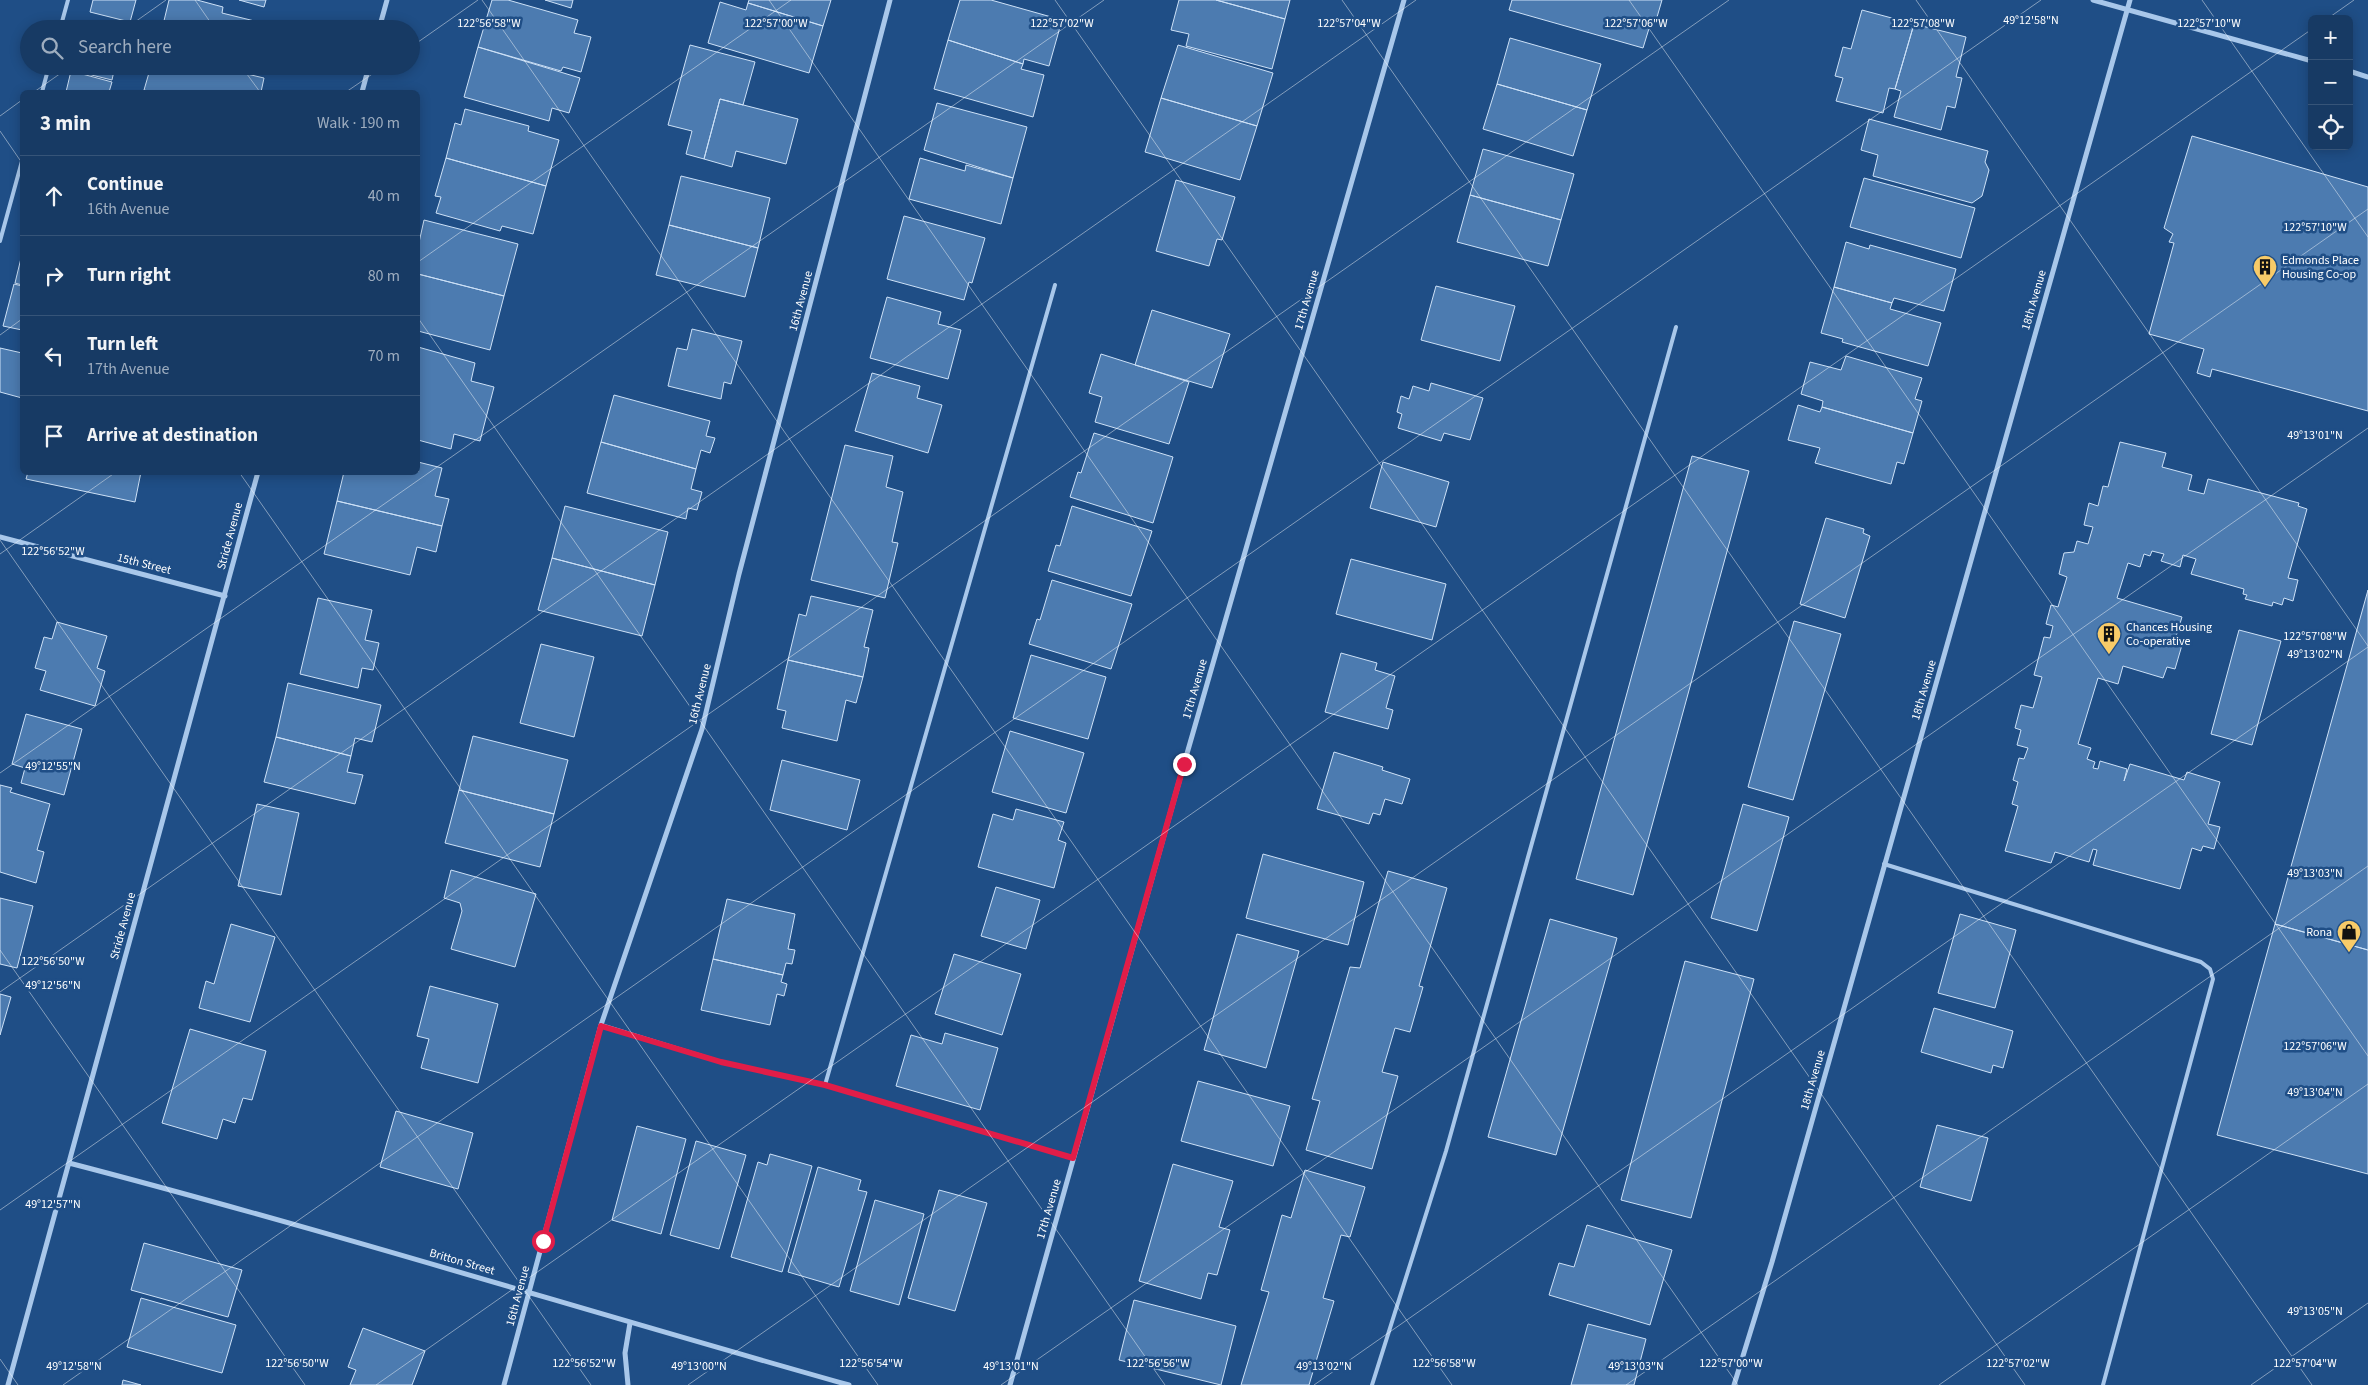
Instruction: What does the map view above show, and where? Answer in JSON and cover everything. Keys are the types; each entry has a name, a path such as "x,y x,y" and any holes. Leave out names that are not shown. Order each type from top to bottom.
{"street":[{"path":"381,20 387,0"},
{"name":"16th Avenue","path":"504,1385 601,1026 702,729 739,574 890,0"},
{"name":"17th Avenue","path":"1010,1385 1184,764 1404,0"},
{"path":"2094,0 2308,60"},
{"name":"18th Avenue","path":"1734,1385 1774,1252 2130,0"},
{"path":"2353,72 2368,77"},
{"path":"363,90 367,75"},
{"name":"Stride Avenue","path":"8,1385 257,475"},
{"name":"15th Street","path":"0,537 225,596"},
{"name":"Britton Street","path":"68,1163 530,1292 630,1323 849,1385"},
{"path":"628,1385 625,1354 630,1323"}],"lane":[{"path":"62,20 68,0"},
{"path":"43,90 47,75"},
{"path":"0,242 20,168"},
{"path":"825,1085 1055,285"},
{"path":"1372,1385 1448,1141 1676,327"},
{"path":"1884,864 2201,962 2210,968 2213,979 2103,1385"},
{"path":"601,1026 721,1062 825,1085 1073,1158"}],"building":[{"path":"93,0 136,0 131,20 122,20 90,12"},
{"path":"169,0 197,0 223,7 222,13 250,20 164,20"},
{"path":"239,0 266,0 264,7"},
{"path":"492,0 508,0 578,20 574,33 591,37 581,72 563,67 561,71 478,47"},
{"path":"545,0 573,0 571,8"},
{"path":"749,0 831,0 823,26 748,3"},
{"path":"960,0 991,0 1062,20 1049,66 1024,59 1023,64 948,40"},
{"path":"1179,0 1216,0 1285,19 1272,69 1186,46 1189,34 1171,30"},
{"path":"1216,0 1290,0 1285,19"},
{"path":"1512,0 1662,0 1655,24 1651,22 1643,48 1509,10"},
{"path":"720,2 746,10 748,3 823,26 809,73 708,43"},
{"path":"1862,10 1914,24 1895,89 1889,88 1883,113 1836,101 1843,78 1835,76 1843,47 1851,49"},
{"path":"1914,24 1966,37 1956,77 1962,78 1955,108 1947,106 1941,130 1894,117 1901,91 1895,89"},
{"path":"1510,38 1601,64 1587,110 1497,84"},
{"path":"948,40 1023,64 1021,69 1044,75 1033,117 934,89"},
{"path":"690,45 755,62 743,105 720,99 704,159 686,154 692,131 668,125"},
{"path":"1178,45 1273,73 1257,126 1161,98"},
{"path":"478,47 580,78 569,113 552,108 549,121 464,97"},
{"path":"70,75 86,75 112,82 110,90 66,90"},
{"path":"92,75 113,75 112,80"},
{"path":"148,75 251,75 264,78 261,90 144,90"},
{"path":"1497,84 1587,110 1573,156 1483,129"},
{"path":"1161,98 1257,126 1240,180 1145,152"},
{"path":"720,99 798,119 786,164 736,151 732,167 704,159"},
{"path":"937,103 1027,127 1013,178 924,150"},
{"path":"465,109 529,126 528,131 559,140 546,186 446,158 455,123 461,125"},
{"path":"1869,119 1988,151 1985,162 1989,170 1982,196 1972,203 1873,176 1878,155 1861,150"},
{"name":"Edmonds Place Housing Co-op","path":"2192,136 2368,187 2368,411 2212,369 2210,377 2197,373 2204,349 2149,334 2174,243 2169,242 2173,234 2164,228"},
{"path":"1483,149 1574,174 1561,220 1470,195"},
{"path":"446,158 546,186 533,234 502,226 500,231 436,213 441,197 435,196"},
{"path":"920,158 965,171 966,165 1013,178 1001,224 909,199"},
{"path":"681,176 770,198 758,248 669,225"},
{"path":"1864,178 1975,208 1961,258 1850,227"},
{"path":"1176,180 1235,197 1222,240 1217,239 1209,266 1156,251"},
{"path":"1470,195 1561,220 1548,266 1457,242"},
{"path":"904,216 985,238 972,283 969,282 964,300 887,279"},
{"path":"424,220 518,244 504,296 420,275 420,238"},
{"path":"669,225 758,248 745,297 656,275"},
{"path":"1846,242 1869,249 1870,245 1956,269 1944,311 1894,298 1892,303 1834,287"},
{"path":"20,262 20,284 15,283"},
{"path":"420,275 504,296 490,350 420,332"},
{"path":"14,284 20,286 20,330 3,326"},
{"path":"1436,286 1515,306 1500,361 1421,340"},
{"path":"1834,287 1892,303 1890,309 1941,323 1928,366 1842,342 1843,339 1821,333"},
{"path":"887,297 941,312 938,324 961,330 948,379 870,358"},
{"path":"1152,310 1230,334 1212,388 1135,365"},
{"path":"692,329 742,341 731,384 724,382 721,399 668,386 677,348 687,350"},
{"path":"0,348 20,353 20,397 0,392"},
{"path":"420,348 475,363 471,381 494,387 480,441 454,434 451,449 420,441"},
{"path":"1101,354 1189,382 1169,444 1095,422 1102,397 1089,393"},
{"path":"1846,356 1922,378 1915,399 1922,401 1913,433 1822,407 1823,401 1801,394 1810,362 1841,370"},
{"path":"872,373 920,386 917,398 942,405 928,453 855,431"},
{"path":"1431,383 1483,398 1470,440 1444,433 1441,441 1398,428 1402,414 1397,412 1401,396 1409,399 1413,386 1429,391"},
{"path":"614,395 710,421 706,436 715,438 710,453 701,450 696,469 601,442"},
{"path":"1798,405 1820,412 1822,407 1913,433 1904,464 1897,462 1891,484 1815,463 1820,448 1788,440"},
{"path":"1094,433 1173,457 1153,523 1070,497 1078,472 1081,473"},
{"path":"601,442 696,469 691,489 702,492 697,510 688,508 686,519 587,493"},
{"name":"Chances Housing Co-operative","path":"2120,442 2166,453 2162,467 2192,475 2188,490 2204,494 2208,479 2299,503 2298,506 2307,509 2288,578 2298,580 2293,601 2284,598 2282,605 2273,602 2272,606 2245,599 2247,595 2243,594 2244,589 2191,574 2196,559 2183,555 2180,567 2161,561 2164,554 2152,551 2150,556 2144,554 2140,567 2128,563 2117,598 2182,617 2174,643 2182,645 2175,669 2167,667 2163,678 2123,666 2118,684 2098,678 2078,744 2091,748 2087,759 2095,762 2093,768 2098,769 2100,761 2127,769 2124,781 2130,764 2184,780 2187,772 2220,782 2208,824 2220,827 2214,849 2203,846 2201,851 2192,848 2180,889 2093,865 2097,850 2093,849 2089,862 2055,852 2051,863 2005,851 2018,806 2012,804 2018,782 2013,780 2019,758 2024,759 2028,748 2017,745 2021,730 2015,728 2021,705 2033,708 2042,677 2034,675 2044,637 2050,638 2053,626 2046,624 2051,605 2058,607 2067,577 2059,574 2064,553 2074,552 2077,541 2088,544 2093,527 2084,525 2089,503 2098,506 2103,486 2108,487"},
{"path":"845,445 893,456 886,487 903,492 892,542 898,543 885,598 811,580"},
{"path":"1692,456 1749,471 1633,895 1576,879"},
{"path":"420,462 442,468 435,496 449,499 442,526 337,501 343,475 420,475"},
{"path":"1383,462 1449,482 1436,527 1370,508"},
{"path":"27,475 140,475 135,502 26,479"},
{"path":"337,501 442,526 436,552 417,547 410,575 324,554"},
{"path":"565,506 668,532 655,585 552,558"},
{"path":"1072,506 1152,531 1131,596 1048,571 1056,545 1060,546"},
{"path":"1826,518 1864,529 1863,533 1870,536 1845,618 1800,604"},
{"path":"552,558 655,585 642,636 538,610"},
{"path":"1351,559 1446,584 1432,640 1336,614"},
{"path":"1052,580 1132,604 1111,669 1029,644 1037,619 1040,620"},
{"path":"2368,590 2368,950 2275,924"},
{"path":"811,596 873,610 864,647 869,648 863,677 788,660 799,614 806,616"},
{"path":"318,598 372,610 365,640 379,643 373,670 362,668 358,688 300,674"},
{"path":"1794,621 1841,634 1793,800 1748,787"},
{"path":"57,622 107,636 97,668 105,671 95,706 40,690 46,671 35,668 44,637 52,639"},
{"path":"2239,630 2281,641 2252,745 2211,734"},
{"path":"541,644 594,657 574,737 520,723"},
{"path":"1341,653 1377,663 1375,670 1395,676 1386,708 1393,710 1388,729 1325,712"},
{"path":"1031,655 1106,677 1088,739 1013,718"},
{"path":"788,660 863,677 856,703 846,700 837,741 782,728 786,711 777,709"},
{"path":"288,683 381,705 372,742 355,738 351,756 276,737"},
{"path":"26,714 82,729 64,795 21,783 25,768 12,764"},
{"path":"1010,731 1084,753 1066,813 992,792"},
{"path":"473,736 568,760 554,814 459,790"},
{"path":"276,737 351,756 347,772 363,775 355,804 264,782"},
{"path":"1334,752 1383,767 1382,770 1410,779 1402,804 1385,799 1380,815 1373,813 1369,824 1317,809"},
{"path":"782,760 860,780 847,830 770,810"},
{"path":"0,785 12,788 10,792 50,804 37,850 44,852 36,883 0,872"},
{"path":"459,790 554,814 540,867 445,843"},
{"path":"257,804 299,813 281,895 238,886"},
{"path":"1743,804 1789,817 1757,931 1711,918"},
{"path":"1016,809 1064,822 1058,840 1066,843 1054,888 978,867 993,814 1013,820"},
{"path":"1263,854 1364,882 1348,945 1246,918"},
{"path":"451,870 536,894 515,967 451,949 462,911 460,903 444,898"},
{"path":"1388,871 1447,888 1419,986 1423,987 1410,1032 1395,1028 1382,1072 1398,1076 1372,1169 1306,1150 1320,1101 1312,1099 1350,967 1360,968"},
{"path":"996,887 1040,900 1026,949 981,936"},
{"path":"0,898 33,906 17,968 0,964"},
{"path":"727,899 795,914 788,949 795,950 792,964 786,963 783,975 713,959"},
{"path":"1960,914 2016,930 1995,1008 1938,993"},
{"path":"1550,919 1617,938 1556,1155 1488,1137"},
{"path":"231,924 275,937 250,1022 199,1008 206,981 214,984"},
{"path":"2275,924 2368,950 2368,1174 2217,1135"},
{"path":"1237,934 1299,951 1266,1068 1204,1050"},
{"path":"954,954 1021,974 1002,1035 935,1014"},
{"path":"713,959 783,975 781,982 787,984 784,996 777,994 770,1025 701,1010"},
{"path":"1685,961 1754,979 1691,1218 1621,1200"},
{"path":"430,986 498,1004 478,1083 421,1068 429,1039 417,1036"},
{"path":"0,994 11,997 0,1035"},
{"path":"1934,1008 2013,1031 2003,1068 1993,1065 1991,1073 1921,1052"},
{"path":"190,1029 266,1051 252,1100 243,1098 235,1123 223,1119 217,1139 162,1123"},
{"path":"945,1033 998,1048 980,1110 896,1086 911,1035 942,1044"},
{"path":"1198,1081 1290,1106 1273,1166 1181,1141"},
{"path":"396,1111 473,1133 458,1189 380,1167"},
{"path":"1937,1125 1988,1138 1971,1201 1920,1187"},
{"path":"637,1126 686,1139 661,1234 612,1220"},
{"path":"696,1141 746,1155 719,1249 670,1235"},
{"path":"770,1154 812,1166 782,1272 731,1257 758,1162 767,1165"},
{"path":"1173,1164 1233,1181 1219,1227 1230,1230 1217,1275 1208,1273 1201,1299 1139,1281"},
{"path":"818,1167 861,1180 858,1190 867,1192 839,1287 788,1272"},
{"path":"1305,1170 1365,1187 1350,1237 1341,1235 1323,1298 1334,1301 1309,1385 1241,1385 1269,1292 1261,1290 1282,1215 1291,1218"},
{"path":"939,1190 987,1203 955,1311 908,1298"},
{"path":"875,1200 924,1214 899,1305 850,1291"},
{"path":"1587,1225 1672,1250 1650,1325 1549,1295 1559,1263 1574,1267"},
{"path":"144,1243 242,1270 228,1317 131,1290"},
{"path":"141,1298 236,1325 222,1373 127,1347"},
{"path":"1134,1300 1236,1326 1221,1385 1119,1360"},
{"path":"1588,1324 1646,1339 1634,1385 1571,1385"},
{"path":"363,1328 425,1351 412,1385 350,1385 356,1370 348,1367"},
{"path":"123,1380 141,1385 122,1385"}],"place":[{"name":"Edmonds Place Housing Co-op","path":"2265,288"},
{"name":"Chances Housing Co-operative","path":"2109,655"},
{"name":"Rona","path":"2349,953"}],"route":[{"path":"543,1241 601,1026 721,1062 825,1085 1073,1158 1184,764"}]}
